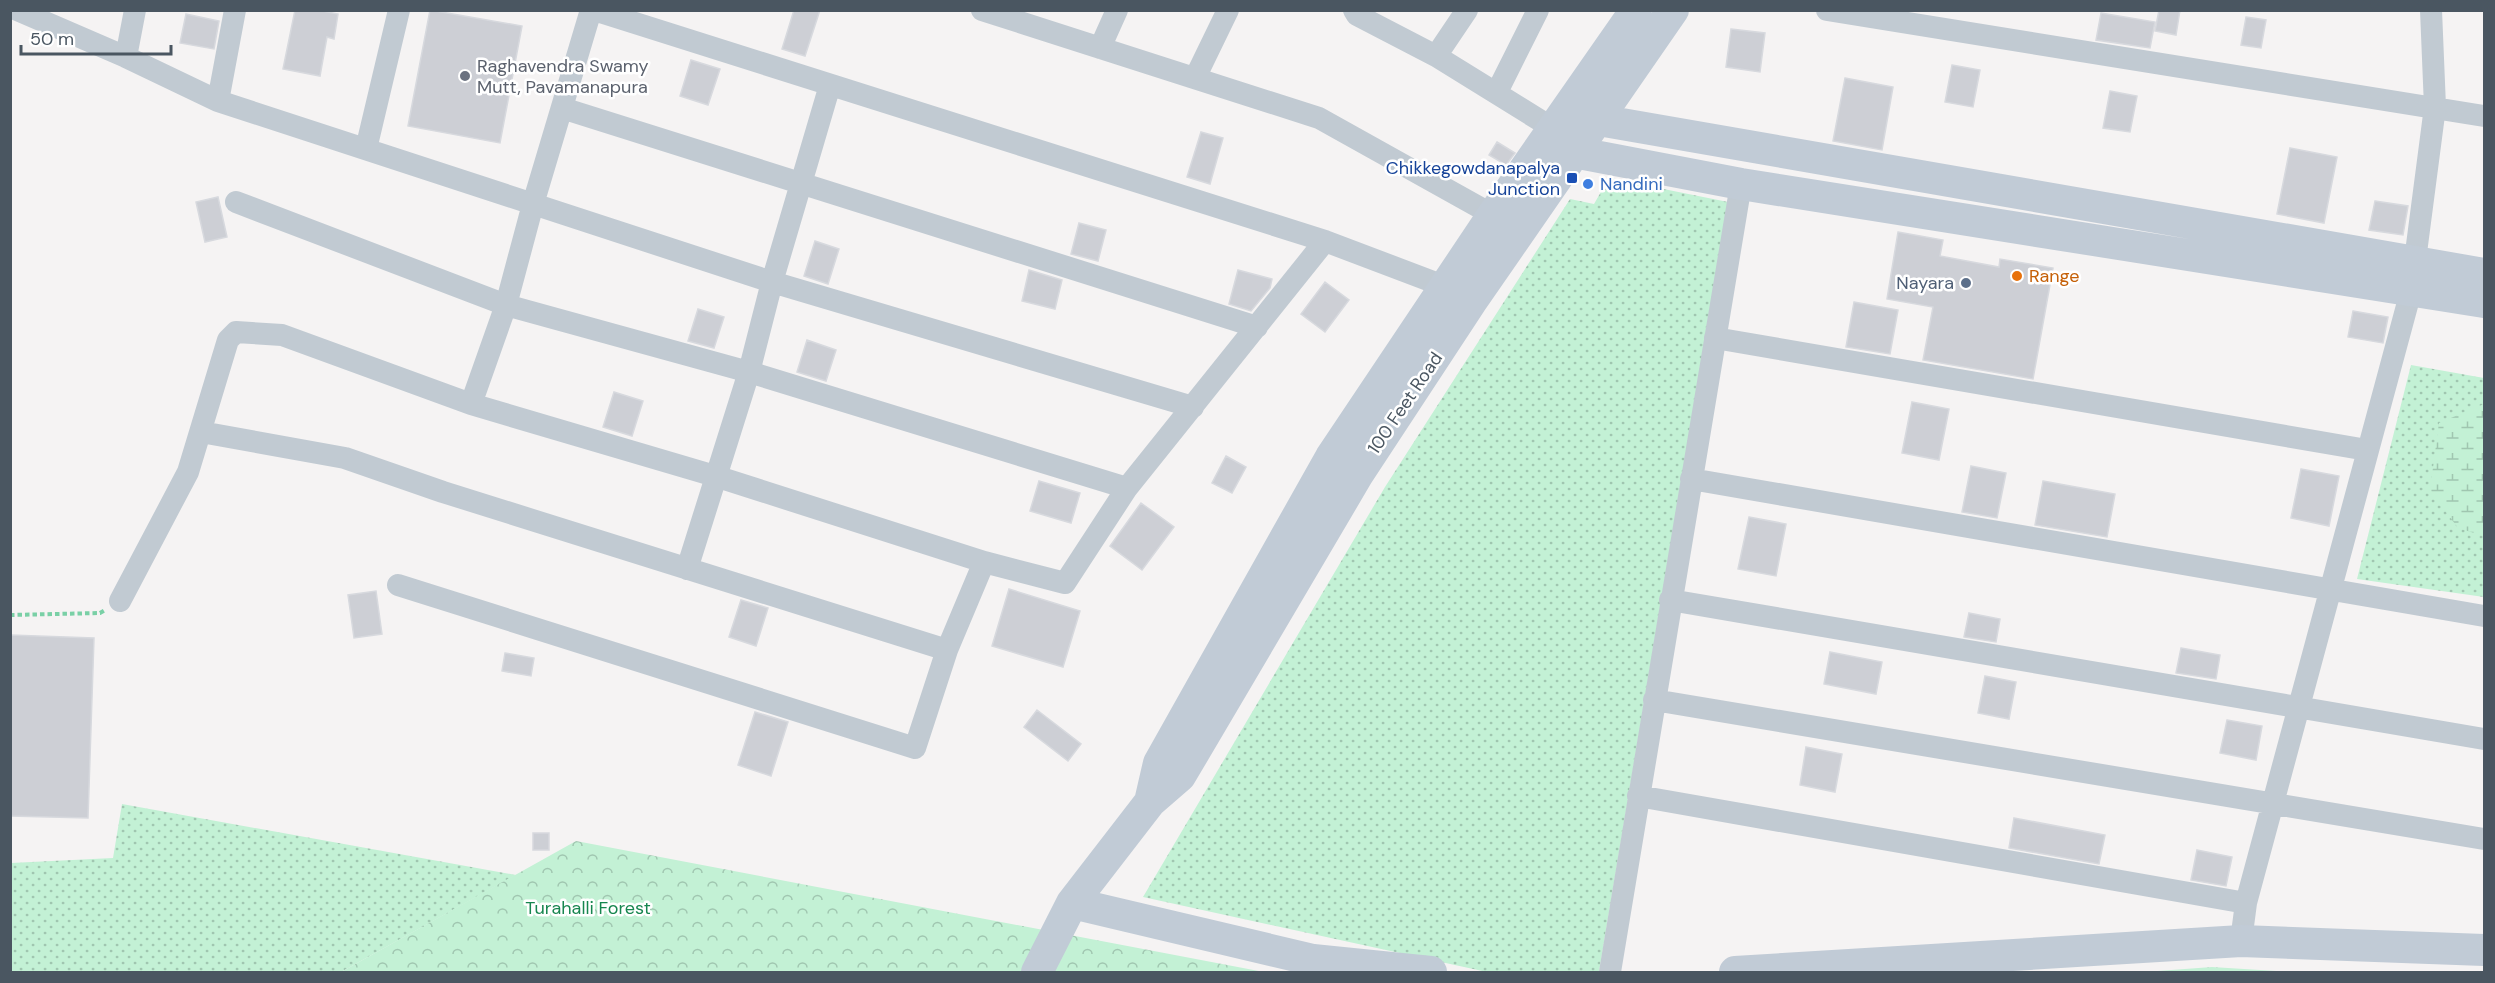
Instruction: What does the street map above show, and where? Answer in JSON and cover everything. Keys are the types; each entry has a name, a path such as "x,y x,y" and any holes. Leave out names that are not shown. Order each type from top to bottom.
{"main road":[{"name":"100 Feet Road","path":"1150,802 1159,763 1331,457 1445,285 1636,10"},
{"name":"100 Feet Road","path":"1037,972 1072,903 1150,802 1180,776 1358,474 1574,152 1673,10"},
{"path":"1553,130 1596,120 2006,191 2414,277 2484,302"},
{"path":"1553,130 1574,152 1741,184 2000,225 2414,277 2484,274"},
{"path":"2000,225 2006,191"},
{"path":"1072,903 1313,960 1431,972"},
{"path":"1735,972 2241,941 2484,950"}],"street":[{"path":"126,57 135,10"},
{"path":"218,101 235,10"},
{"path":"366,149 399,10"},
{"path":"471,404 506,305 533,204 593,10 1325,241 1445,285 1474,300"},
{"path":"1100,48 1117,10"},
{"path":"1195,78 1228,10"},
{"path":"1354,10 1357,15 1436,56 1497,92 1553,130"},
{"path":"1436,56 1467,10"},
{"path":"1497,92 1538,10"},
{"path":"1827,10 2484,116"},
{"path":"2241,941 2246,903 2414,277 2435,107 2431,10"},
{"path":"24,11 218,101 772,282 1193,407"},
{"path":"996,13 1319,118 1493,215"},
{"path":"687,569 749,372 772,282 830,85"},
{"path":"562,108 1257,327"},
{"path":"1610,972 1670,600 1741,184"},
{"path":"236,202 506,305 749,372 1127,488"},
{"path":"120,600 188,472 228,340 236,332 282,335 471,404 715,476 984,562 1065,583 1127,488 1325,241"},
{"path":"1714,338 2367,450"},
{"path":"201,432 345,458 442,492 947,650"},
{"path":"1691,479 2484,616"},
{"path":"398,585 915,748 947,650 984,562"},
{"path":"1670,600 2484,739"},
{"path":"1654,700 2484,839"},
{"path":"1638,796 2246,903"}],"path":[{"path":"10,615 100,613 120,600"}],"green space":[{"path":"1609,178 1728,202 1599,972 1487,972 1143,897 1385,487 1570,199 1594,204"},
{"path":"2411,365 2484,378 2484,597 2357,579"},
{"path":"2484,404 2484,536 2458,528 2430,490 2439,423"},
{"path":"122,804 516,875 341,972 11,972 11,863 113,858"},
{"name":"Turahalli Forest","path":"576,841 1264,972 341,972"},
{"path":"2212,967 2293,972 2144,972"}],"building":[{"path":"295,10 318,10 338,14 334,39 327,37 320,76 283,69"},
{"name":"Raghavendra Swamy Mutt, Pavamanapura","path":"430,10 522,26 500,143 408,126"},
{"path":"794,10 820,10 805,56 782,49"},
{"path":"2159,10 2180,10 2176,35 2155,31"},
{"path":"2101,13 2155,22 2150,48 2096,40"},
{"path":"186,14 219,21 214,49 180,43"},
{"path":"2246,17 2266,20 2261,48 2241,45"},
{"path":"1731,29 1765,33 1760,72 1726,67"},
{"path":"691,60 720,69 708,105 680,96"},
{"path":"1952,65 1980,70 1973,107 1945,102"},
{"path":"1845,78 1893,87 1882,150 1833,141"},
{"path":"2110,91 2137,96 2130,132 2103,128"},
{"path":"1201,132 1223,138 1210,184 1187,177"},
{"path":"1497,142 1515,153 1506,165 1489,155"},
{"path":"2290,148 2337,157 2324,223 2277,214"},
{"path":"218,197 227,237 205,242 196,202"},
{"path":"2375,201 2408,206 2403,235 2369,230"},
{"path":"1079,223 1106,230 1098,261 1071,254"},
{"path":"1898,232 1943,240 1940,256 1999,267 2000,259 2053,268 2033,379 1923,360 1933,307 1887,299"},
{"path":"815,241 839,249 828,284 804,276"},
{"path":"1029,270 1062,280 1055,309 1022,301"},
{"path":"1238,270 1272,279 1270,288 1251,311 1229,304"},
{"path":"1325,282 1349,300 1325,332 1301,314"},
{"path":"1854,302 1898,310 1890,354 1846,347"},
{"path":"698,309 724,317 714,348 688,341"},
{"path":"2353,311 2388,317 2383,343 2348,337"},
{"path":"807,340 836,350 826,381 797,372"},
{"path":"614,392 643,401 632,436 603,427"},
{"path":"1912,402 1949,409 1939,460 1902,453"},
{"path":"1226,456 1246,467 1232,493 1212,483"},
{"path":"1971,466 2006,473 1997,518 1962,512"},
{"path":"2301,469 2339,476 2329,526 2291,518"},
{"path":"1039,481 1080,493 1071,523 1030,511"},
{"path":"2043,481 2115,494 2107,537 2035,525"},
{"path":"1141,503 1174,527 1142,570 1110,546"},
{"path":"1749,517 1786,524 1776,576 1738,569"},
{"path":"1009,589 1080,611 1063,667 992,646"},
{"path":"376,591 382,634 354,638 348,595"},
{"path":"741,600 768,608 756,646 729,637"},
{"path":"1969,613 2000,619 1996,642 1964,637"},
{"path":"10,635 94,638 88,818 10,816"},
{"path":"2181,648 2220,655 2216,679 2176,673"},
{"path":"1830,652 1882,662 1876,694 1824,684"},
{"path":"505,653 534,658 531,676 502,671"},
{"path":"1985,676 2016,682 2009,719 1978,713"},
{"path":"1037,710 1081,744 1068,761 1024,727"},
{"path":"755,712 788,722 771,776 738,765"},
{"path":"2227,720 2262,726 2256,760 2220,753"},
{"path":"1806,747 1842,754 1835,792 1800,785"},
{"path":"2014,818 2105,835 2099,864 2009,848"},
{"path":"533,833 549,833 549,850 533,850"},
{"path":"2197,850 2232,857 2226,886 2191,880"}],"place":[{"name":"Raghavendra Swamy Mutt, Pavamanapura","path":"465,76"},
{"name":"Chikkegowdanapalya Junction","path":"1572,178"},
{"name":"Nandini","path":"1588,184"},
{"name":"Range","path":"2017,276"},
{"name":"Nayara","path":"1966,283"}]}
